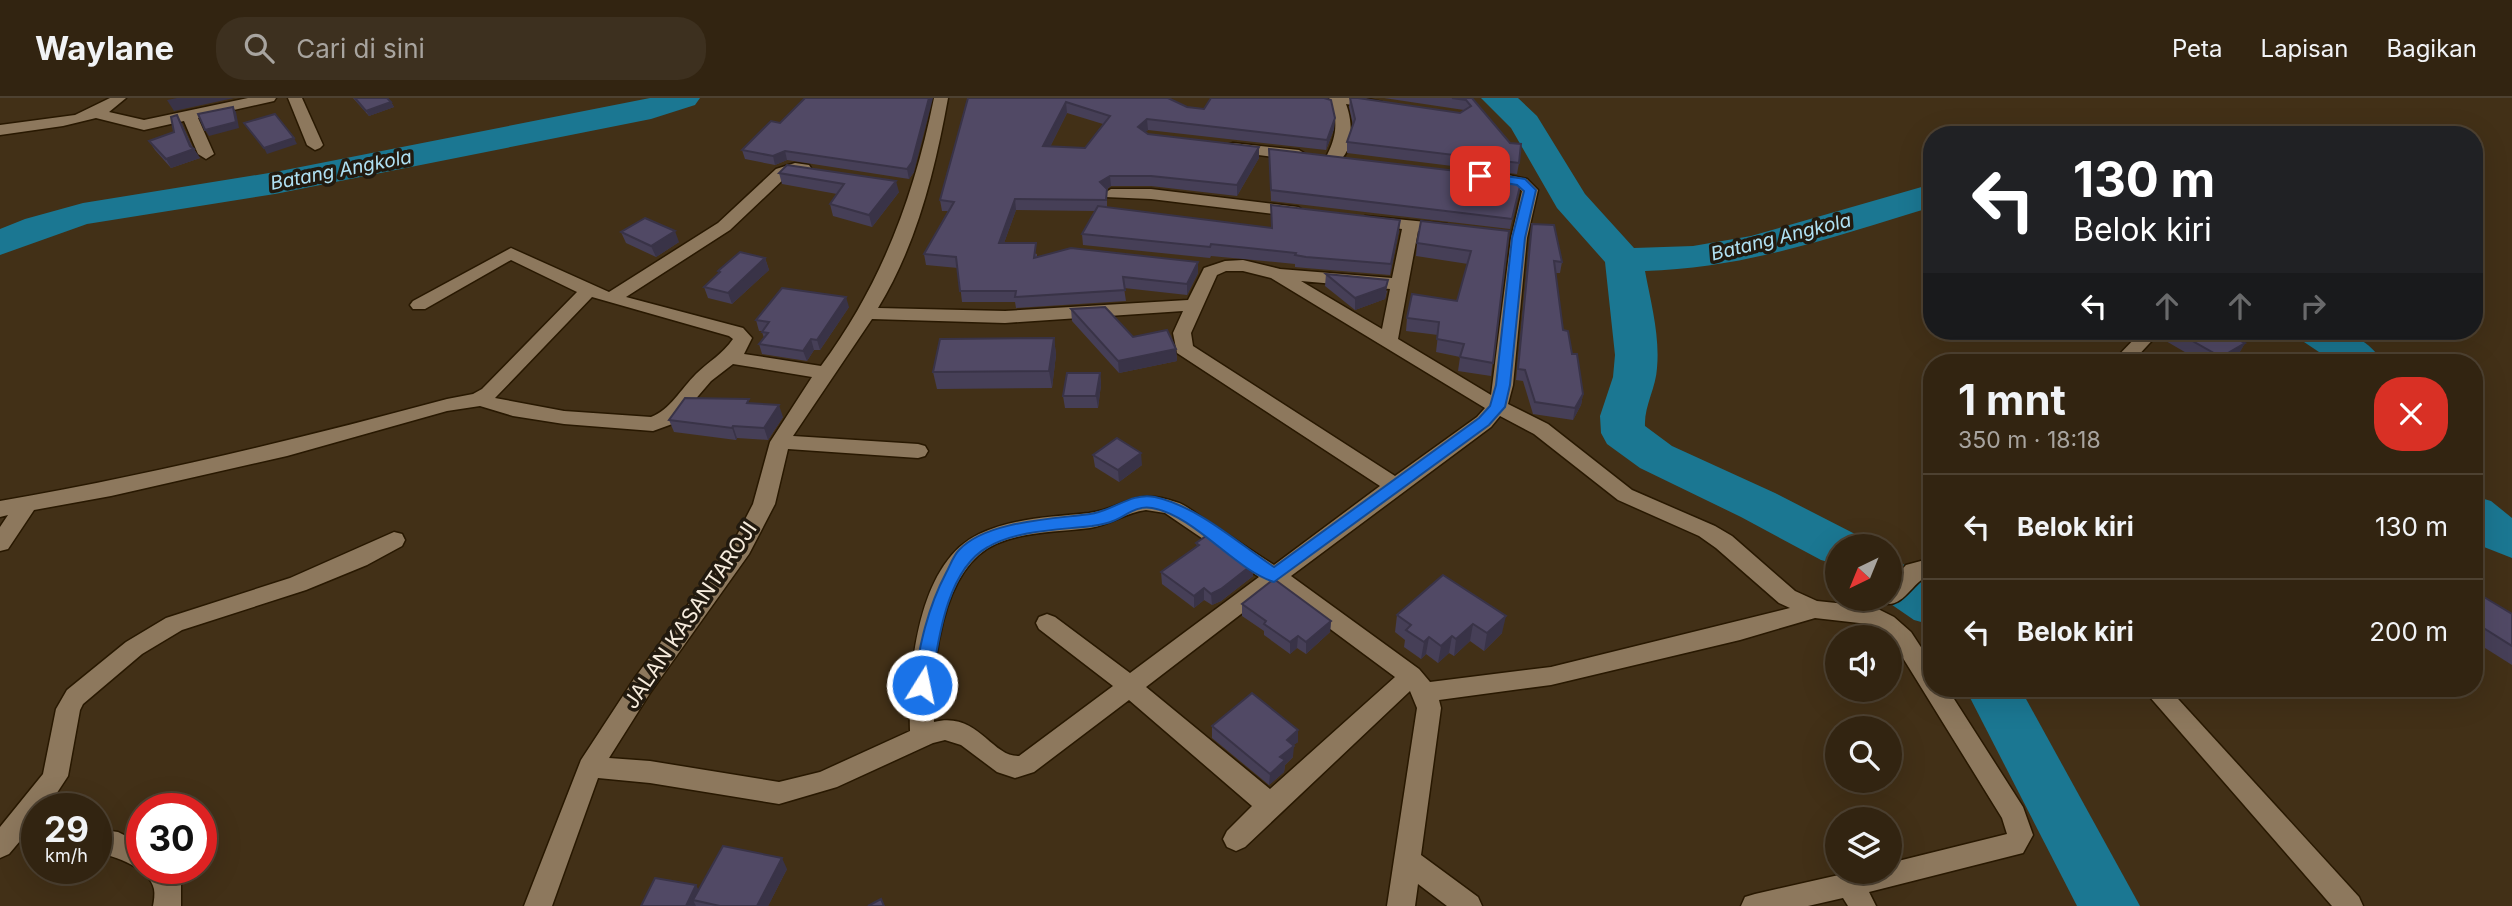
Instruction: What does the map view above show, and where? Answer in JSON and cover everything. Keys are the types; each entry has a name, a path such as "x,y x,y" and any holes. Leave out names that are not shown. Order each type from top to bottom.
{"street":[{"path":"97,114 119,98"},
{"path":"0,130 97,114 144,125 269,98"},
{"path":"295,98 315,145"},
{"name":"JALAN KASANTAROJI","path":"538,906 590,767 642,686 741,548 764,504 780,442 793,418 866,313 900,249 913,187 941,98"},
{"path":"1319,100 1398,108"},
{"path":"1333,159 1345,136 1337,100"},
{"path":"190,117 206,154"},
{"path":"1212,146 1359,162"},
{"path":"611,298 724,226 748,207 781,171 791,167 819,171"},
{"path":"590,767 650,772 779,793 821,782 941,730 956,730 1004,764 1019,767 1037,757 1274,576 1484,422 1497,407 1503,385 1511,237 1530,190 1514,180 1467,174"},
{"path":"1111,194 1151,194 1314,214"},
{"path":"1354,218 1469,232"},
{"path":"1389,340 1411,225"},
{"path":"419,305 511,253 589,291 736,332 741,335 743,341 733,354 704,377 667,418 653,424 524,412 491,405 481,399"},
{"path":"1193,264 1255,267 1277,274 1497,407 1559,441 1625,495 1707,531 1724,542 1774,587 1804,606 1874,616 1903,638 1923,670"},
{"path":"1217,267 1205,278 1181,341 1190,355 1395,486"},
{"path":"1277,274 1399,284"},
{"path":"0,509 111,489 288,450 447,405 481,399 589,291"},
{"path":"866,313 1005,317 1193,305"},
{"path":"2130,354 2143,340"},
{"path":"733,354 738,359 753,363 826,373"},
{"path":"780,442 918,451"},
{"path":"922,738 922,685 931,632 942,597 964,555 983,541 1019,530 1106,518 1134,503 1153,502 1183,514 1274,576 1418,684 1429,708 1401,906"},
{"path":"0,543 27,504"},
{"path":"17,836 55,776 68,709 75,697 134,648 174,624 298,584 359,559 394,540"},
{"path":"1902,587 1923,569"},
{"path":"1236,839 1270,805 1418,684 1551,676 1740,631 1815,609"},
{"path":"1874,616 1878,611"},
{"path":"1047,623 1130,686 1270,805"},
{"path":"1755,906 1856,895 2009,847 2018,841 2019,828 2014,816 1940,697"},
{"path":"2162,697 2349,906"},
{"path":"1407,860 1468,906"},
{"path":"167,906 168,884"}],"building":[{"path":"355,98 387,98 391,102 366,111"},
{"path":"805,98 929,98 912,162 907,169 785,151 773,156 742,150 771,121 780,123"},
{"path":"968,98 1168,98 1187,107 1204,109 1211,98 1331,100 1335,118 1327,140 1147,119 1138,127 1148,134 1259,147 1237,185 1151,176 1110,176 1100,182 1107,189 1106,200 1015,199 999,243 1036,243 1034,258 1071,248 1198,262 1187,284 1123,277 1125,290 1015,297 1016,291 960,291 956,257 924,254 954,202 940,200","holes":["1066,102 1110,116 1085,148 1043,146"]},
{"path":"1350,98 1460,113 1471,106 1466,100 1452,98 1472,98 1510,143 1521,144 1519,163 1347,142 1355,119"},
{"path":"233,107 236,122 205,130 198,114"},
{"path":"275,114 294,138 264,148 244,123"},
{"path":"177,115 190,146 194,149 166,159 149,141 174,132 171,117"},
{"path":"1269,149 1516,178 1521,182 1512,219 1271,190"},
{"path":"787,165 896,181 869,215 830,204 844,184 779,173"},
{"path":"1271,205 1400,220 1391,264 1306,257 1295,255 1296,253 1211,244 1210,247 1082,234 1098,206 1272,228"},
{"path":"645,218 675,231 651,246 621,232"},
{"path":"1421,221 1509,231 1493,363 1460,357 1464,344 1437,339 1439,322 1407,318 1412,294 1457,301 1471,251 1417,243"},
{"path":"1532,224 1554,225 1562,262 1554,261 1563,330 1568,331 1572,354 1577,354 1583,394 1575,408 1535,402 1525,370 1518,369"},
{"path":"740,252 765,258 728,293 704,287 720,272 718,271"},
{"path":"1326,274 1388,280 1386,287 1355,298"},
{"path":"782,288 846,297 817,340 811,339 803,351 759,344 768,333 762,332 769,322 756,320"},
{"path":"1105,307 1133,337 1167,330 1176,349 1118,361 1071,309"},
{"path":"1054,338 1049,371 933,372 940,339"},
{"path":"2191,340 2239,340 2245,343 2226,354 2216,354"},
{"path":"1067,373 1100,373 1096,396 1063,396"},
{"path":"685,398 749,399 747,403 779,405 764,428 732,428 669,420"},
{"path":"1117,438 1141,453 1118,470 1093,455"},
{"path":"1209,534 1253,564 1221,589 1211,594 1204,588 1194,596 1161,572 1199,545 1196,543"},
{"path":"1443,575 1506,616 1487,633 1473,624 1456,639 1452,636 1441,646 1429,637 1424,642 1406,630 1411,625 1397,615"},
{"path":"1274,579 1331,621 1306,642 1298,636 1290,642 1264,624 1266,621 1242,604"},
{"path":"2483,596 2512,614 2512,646 2483,628"},
{"path":"1252,693 1298,730 1287,740 1294,746 1280,757 1285,760 1270,774 1212,726"},
{"path":"723,846 782,858 757,906 720,906 693,900"},
{"path":"655,878 696,885 686,906 641,906"},
{"path":"881,899 884,906 868,906"}],"waterway":[{"name":"Batang Angkola","path":"0,243 38,227 83,214 275,183 651,109 683,98"},
{"name":"Batang Angkola","path":"1498,98 1525,123 1570,200 1624,260"},
{"name":"Batang Angkola","path":"1624,260 1693,258 1756,247 1923,198"},
{"path":"1624,260 1637,355 1635,377 1624,408 1623,433 1656,457 1825,540"},
{"name":"Batang Angkola","path":"2329,340 2350,354"},
{"name":"Batang Angkola","path":"2483,520 2512,540"},
{"path":"1902,587 1923,600"},
{"path":"1997,697 2109,906"}],"route":[{"path":"922,685 931,632 951,574 964,555 983,541 1019,530 1106,518 1134,503 1145,501 1172,508 1183,514 1274,576 1484,422 1497,407 1503,385 1518,238 1530,190 1521,182 1508,178 1480,176"}]}
